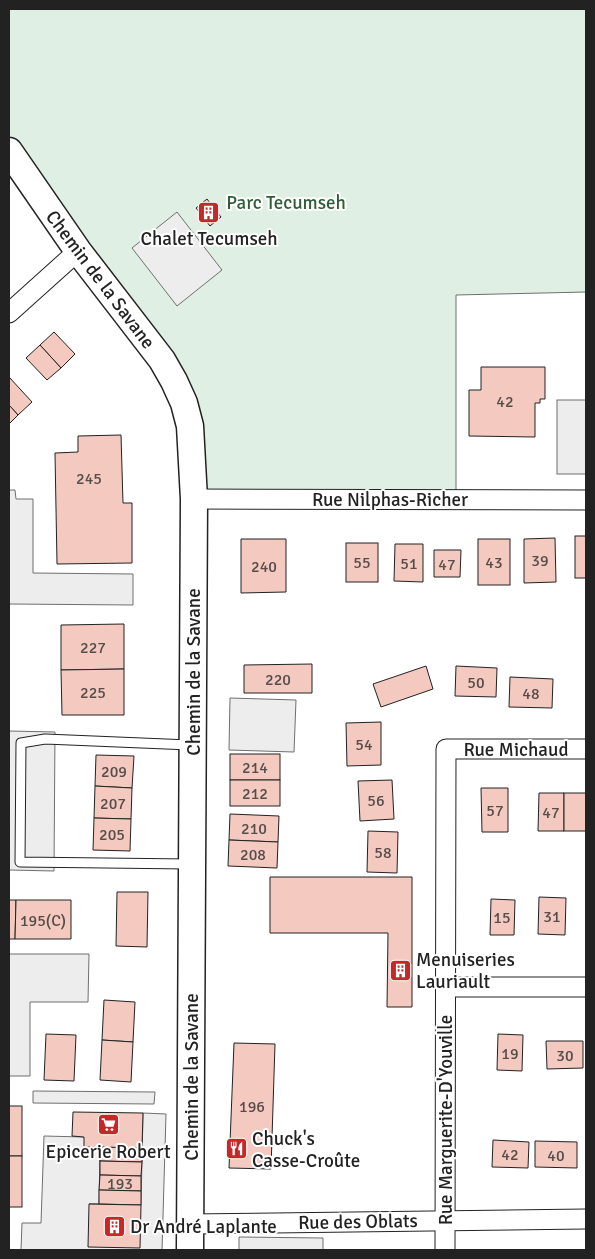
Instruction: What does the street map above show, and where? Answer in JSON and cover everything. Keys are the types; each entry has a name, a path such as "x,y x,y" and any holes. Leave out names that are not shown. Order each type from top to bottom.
{"street":[{"name":"Chemin de la Savane","path":"9,151 78,251 162,360 184,403 190,426 194,499 190,1250"},
{"path":"9,313 78,251"},
{"name":"Rue Nilphas-Richer","path":"194,499 586,500"},
{"name":"Rue Michaud","path":"446,749 586,748"},
{"name":"Rue Marguerite-D'Youville","path":"445,1250 446,749"},
{"path":"445,987 586,987"},
{"name":"Rue des Oblats","path":"190,1224 444,1219 586,1219"}],"lane":[{"path":"192,864 20,862 21,743 45,739 193,745"}],"green space":[{"name":"Parc Tecumseh","path":"9,9 586,9 586,292 456,295 456,499 194,499 190,426 9,151"}],"shaded area":[{"path":"177,212 222,270 177,306 132,248"},
{"path":"557,400 586,400 586,474 557,474"},
{"path":"9,490 15,490 16,499 33,499 33,573 133,574 133,605 9,604"},
{"path":"230,698 296,700 294,752 229,750"},
{"path":"9,731 55,732 54,871 9,870"},
{"path":"9,954 89,954 88,1002 30,1002 30,1076 9,1076"},
{"path":"33,1091 155,1092 154,1104 33,1103"},
{"path":"143,1113 166,1114 162,1250 21,1250 22,1223 41,1223 44,1136 84,1137 100,1147 99,1204 89,1204 141,1205"},
{"path":"239,1237 323,1238 323,1250 239,1250"}],"building":[{"name":"Chalet Tecumseh","path":"207,199 221,217 210,226 196,208"},
{"path":"54,332 75,354 61,368 40,345"},
{"path":"40,345 61,368 47,380 26,358"},
{"path":"481,367 545,367 545,399 540,399 540,403 535,403 535,437 469,436 469,390 481,390"},
{"path":"9,377 32,402 18,415 9,405"},
{"path":"9,405 18,415 9,424"},
{"path":"121,435 123,503 132,503 132,563 57,564 55,453 78,452 78,436"},
{"path":"575,536 586,536 586,578 575,578"},
{"path":"555,538 556,582 524,583 524,539"},
{"path":"241,539 286,539 286,592 241,593"},
{"path":"478,539 510,539 510,585 478,585"},
{"path":"346,543 378,543 378,582 346,582"},
{"path":"395,544 423,544 423,582 394,581"},
{"path":"434,550 461,550 460,577 434,577"},
{"path":"124,624 124,669 61,670 61,625"},
{"path":"312,664 312,693 244,693 244,665"},
{"path":"426,666 433,689 381,707 373,684"},
{"path":"456,666 497,668 496,697 455,696"},
{"path":"124,669 124,715 62,715 61,670"},
{"path":"510,677 553,679 552,708 509,707"},
{"path":"381,722 381,765 347,766 346,723"},
{"path":"230,754 280,754 280,780 230,780"},
{"path":"96,755 134,756 132,788 95,786"},
{"path":"230,780 280,780 280,806 230,806"},
{"path":"392,780 394,819 360,821 358,781"},
{"path":"95,786 132,788 131,819 94,818"},
{"path":"481,788 508,788 508,832 482,832"},
{"path":"539,793 564,793 564,831 538,831"},
{"path":"564,793 586,793 586,831 564,831"},
{"path":"230,814 279,816 278,842 229,840"},
{"path":"94,818 131,819 130,851 93,850"},
{"path":"368,831 398,832 397,873 367,872"},
{"path":"229,840 278,842 277,868 228,866"},
{"name":"Menuiseries Lauriault","path":"270,877 412,877 412,1007 387,1007 388,933 270,933"},
{"path":"117,892 148,892 147,947 116,946"},
{"path":"539,897 566,898 565,935 538,934"},
{"path":"491,899 515,900 514,935 490,935"},
{"path":"9,900 16,900 15,939 9,939"},
{"path":"16,900 71,900 71,939 15,939"},
{"path":"104,1000 135,1002 133,1042 102,1040"},
{"path":"46,1034 76,1035 74,1081 44,1080"},
{"path":"498,1034 523,1035 522,1071 497,1070"},
{"path":"102,1040 133,1042 131,1082 100,1080"},
{"path":"546,1041 583,1041 583,1068 547,1069"},
{"path":"234,1043 275,1044 271,1169 229,1168"},
{"path":"9,1106 22,1106 22,1156 9,1156"},
{"name":"Epicerie Robert","path":"73,1112 143,1113 142,1148 84,1147 84,1137 72,1136"},
{"path":"493,1140 529,1142 528,1168 492,1167"},
{"path":"535,1141 577,1142 577,1168 535,1167"},
{"path":"100,1147 142,1148 142,1162 100,1161"},
{"path":"9,1156 22,1156 22,1207 9,1207"},
{"path":"100,1161 142,1162 141,1176 100,1175"},
{"path":"100,1175 141,1176 141,1191 99,1190"},
{"path":"99,1190 141,1191 141,1205 99,1204"},
{"name":"Dr André Laplante","path":"89,1204 141,1205 140,1248 88,1247"}],"place":[{"name":"Chalet Tecumseh","path":"209,212"},
{"name":"Menuiseries Lauriault","path":"400,970"},
{"name":"Epicerie Robert","path":"108,1125"},
{"name":"Chuck's Casse-Croûte","path":"236,1149"},
{"name":"Dr André Laplante","path":"114,1226"}]}
